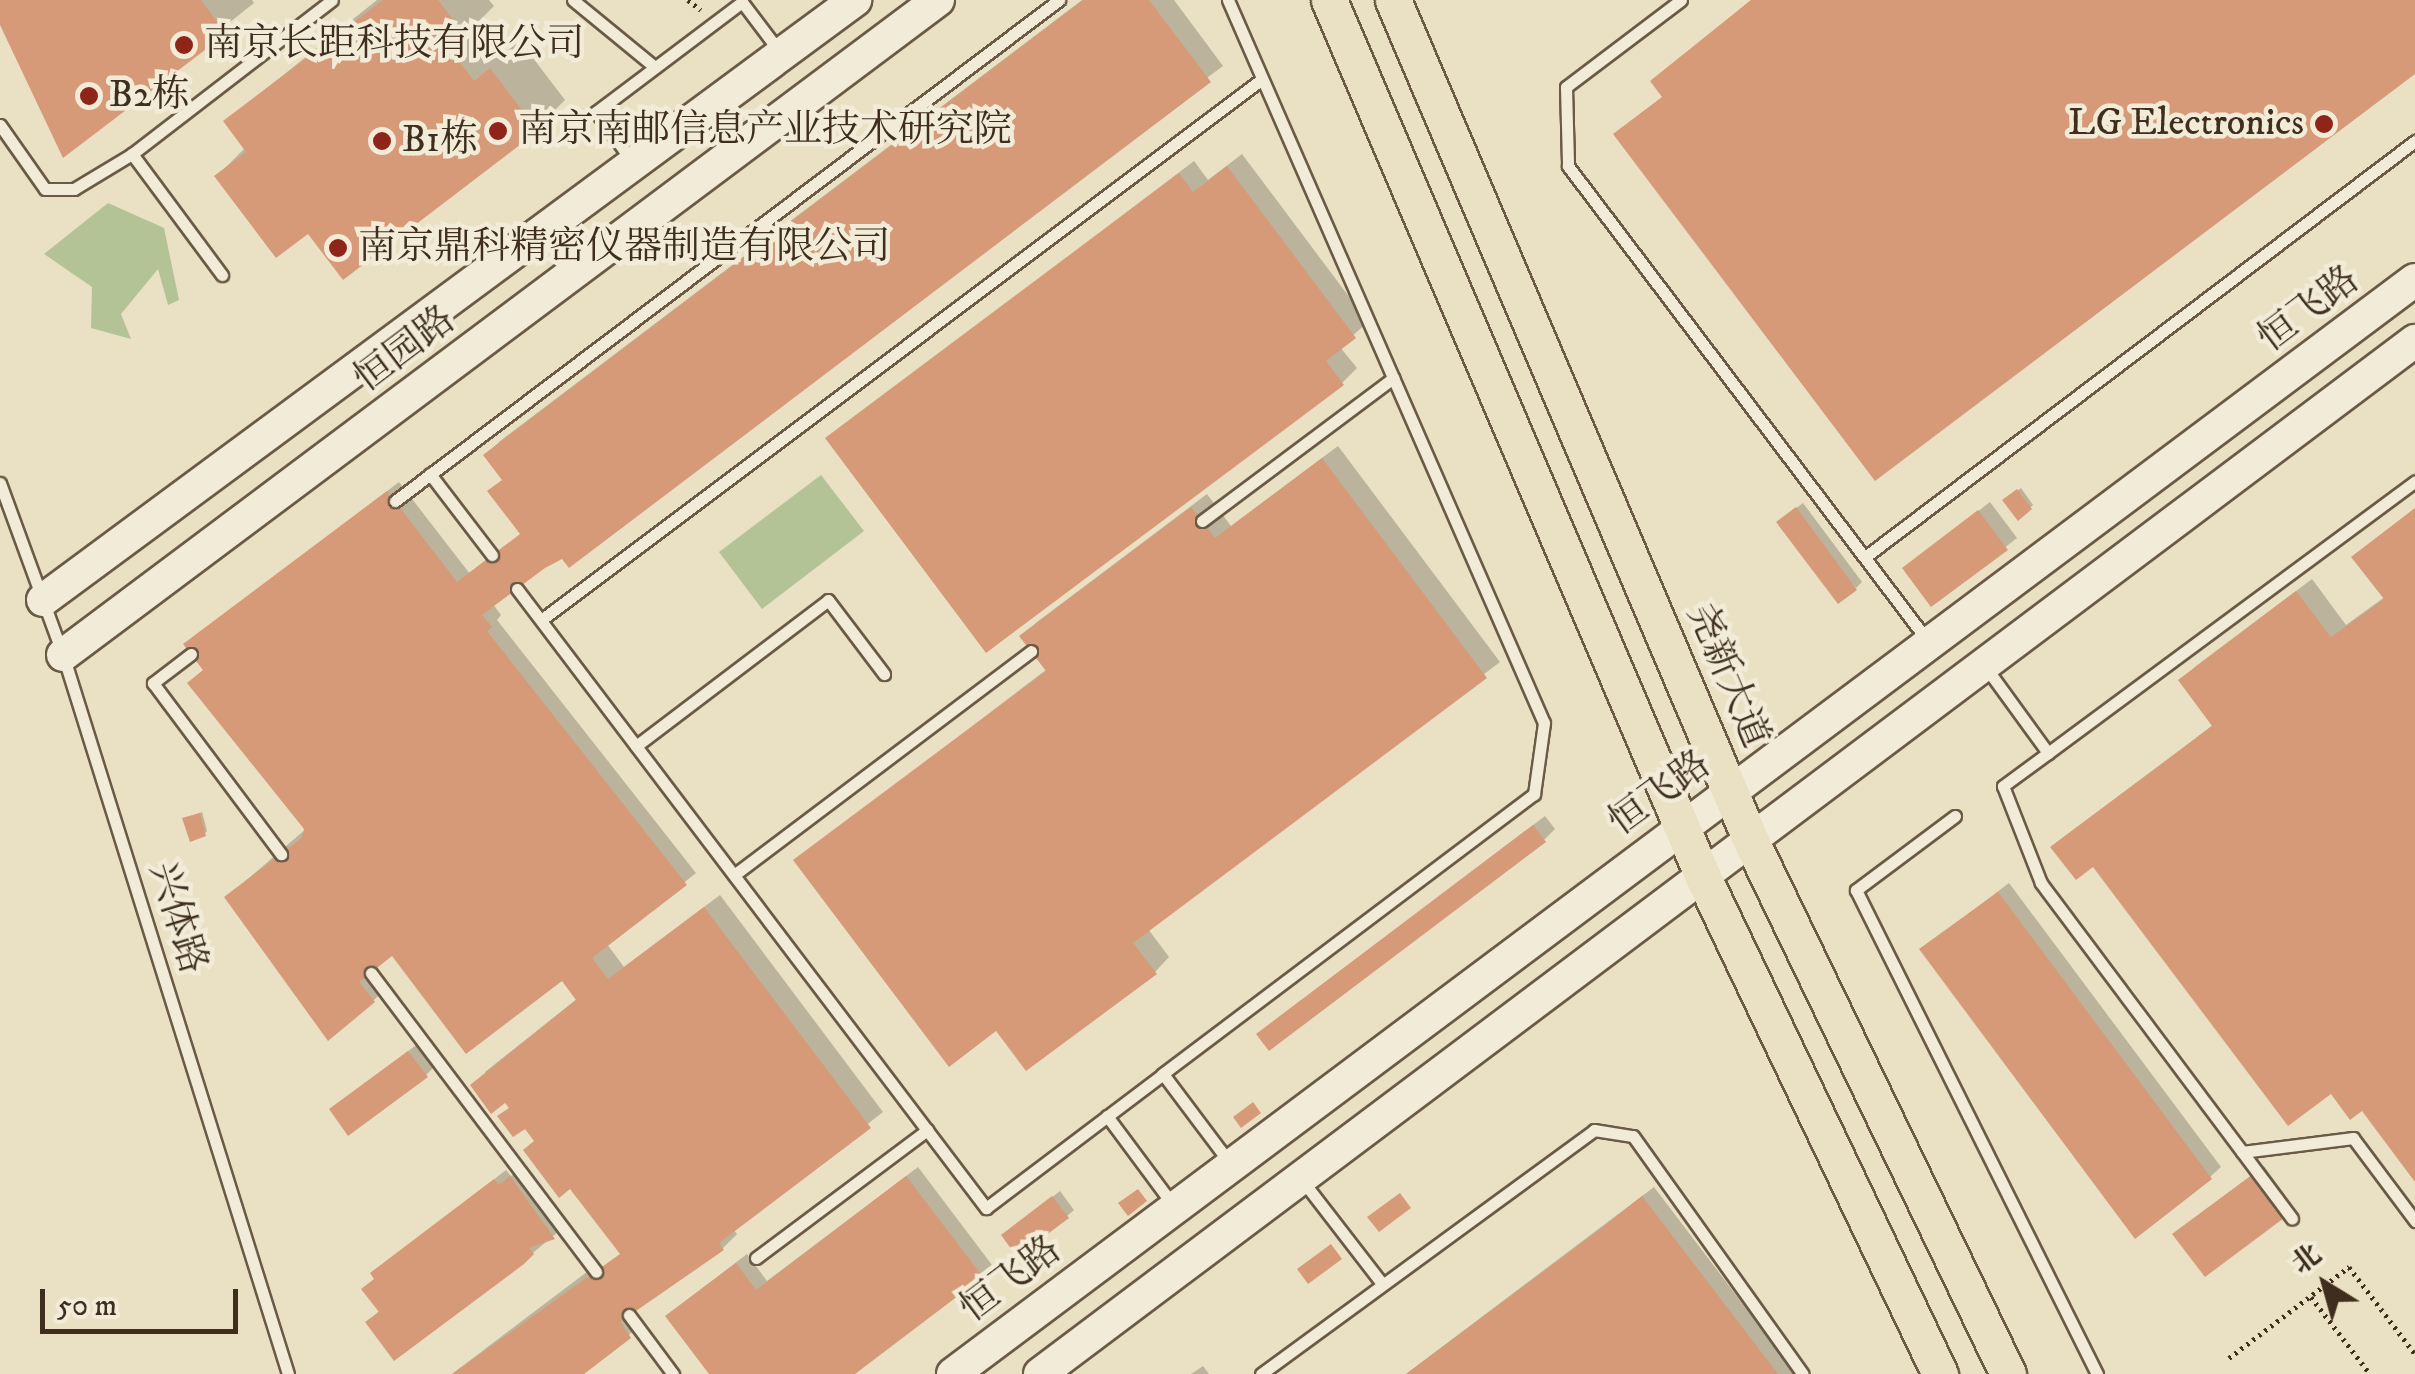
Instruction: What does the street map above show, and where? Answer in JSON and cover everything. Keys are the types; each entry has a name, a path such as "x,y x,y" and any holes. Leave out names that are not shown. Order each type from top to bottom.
{"main road":[{"name":"恒园路","path":"43,600 855,0"},
{"name":"恒园路","path":"64,655 938,0"},
{"path":"1329,0 1703,877 1940,1374"},
{"name":"尧新大道","path":"1394,0 1751,841 2008,1374"},
{"path":"639,161 676,197"},
{"name":"恒飞路","path":"953,1374 2415,280"},
{"path":"1040,1374 2415,341"}],"lane":[{"path":"0,125 44,189 74,189 132,154 332,0"},
{"path":"572,0 655,67"},
{"path":"395,501 1059,0"},
{"path":"517,589 986,1208 1534,794 1544,723 1228,0"},
{"path":"1681,0 1566,87 1568,166 1930,644"},
{"path":"639,161 596,112 742,2 782,55"},
{"path":"541,620 1262,80"},
{"path":"1865,557 2415,141"},
{"path":"132,154 222,275"},
{"path":"1202,521 1393,378"},
{"path":"430,474 492,555"},
{"path":"2292,1219 2041,884 2004,786 2415,481"},
{"name":"兴体路","path":"0,483 64,655 288,1374"},
{"path":"636,746 828,600 884,674"},
{"path":"734,875 1030,651"},
{"path":"191,654 152,683 281,854"},
{"path":"1984,665 2048,753"},
{"path":"1955,816 1856,890 2098,1374"},
{"path":"371,973 596,1272"},
{"path":"1163,1074 1231,1165"},
{"path":"1107,1116 1175,1207"},
{"path":"756,1258 927,1130"},
{"path":"1261,1374 1380,1281 1594,1130 1633,1136 1804,1374"},
{"path":"2242,1152 2353,1138 2415,1221"},
{"path":"1300,1177 1380,1281"},
{"path":"629,1315 673,1374"}],"path":[{"path":"2229,1358 2349,1267 2415,1354"},
{"path":"2310,1296 2370,1374"}],"green space":[{"path":"108,203 164,228 179,300 168,305 158,269 121,314 131,339 91,328 92,287 44,254"},
{"path":"821,475 864,531 762,609 719,552"}],"building":[{"name":"B2栋","path":"0,0 201,0 226,34 63,158 0,25"},
{"name":"B1栋","path":"383,0 438,0 466,37 450,49 474,81 490,68 538,131 343,280 308,234 276,258 214,176 246,152 223,121"},
{"path":"1083,0 1149,0 1211,82 569,568 562,559 545,568 482,615 492,627 487,631 687,885 592,958 608,979 704,907 871,1128 719,1243 724,1250 620,1322 631,1338 584,1374 452,1374 620,1254 570,1189 559,1198 523,1150 534,1141 525,1129 513,1137 497,1116 509,1108 505,1103 491,1114 470,1085 576,1000 562,981 466,1054 392,956 359,982 375,1002 328,1041 224,897 302,838 304,829 187,683 203,670 183,644 387,491 457,582 520,534 487,491 502,480 483,455"},
{"path":"1751,0 2415,0 2415,74 1875,481 1613,134 1662,97 1650,81"},
{"path":"1227,166 1356,338 1326,361 1344,385 986,653 825,438 1179,173 1193,192"},
{"path":"1322,458 1487,678 1133,943 1157,974 1026,1071 996,1031 949,1067 793,860 1046,671 1019,636 1191,507 1215,538"},
{"path":"2017,489 2032,509 2018,521 2002,500"},
{"path":"1796,507 1857,590 1838,604 1776,522"},
{"path":"2415,508 2415,1182 2362,1111 2350,1120 2331,1094 2288,1126 2093,867 2076,880 2050,847 2212,726 2178,680 2296,591 2331,637 2384,599 2351,557"},
{"path":"1978,510 2008,550 1931,607 1902,568"},
{"path":"200,813 206,836 190,842 182,818"},
{"path":"1533,825 1546,842 1269,1051 1256,1034"},
{"path":"1998,892 2212,1179 2135,1239 1919,949"},
{"path":"408,1051 428,1077 348,1136 329,1109"},
{"path":"1253,1102 1261,1113 1241,1128 1233,1117"},
{"path":"2252,1175 2284,1218 2205,1277 2172,1234"},
{"path":"510,1176 555,1239 529,1248 534,1254 524,1264 394,1361 365,1322 379,1312 361,1289 374,1279 370,1273 494,1179 499,1185"},
{"path":"906,1176 983,1277 855,1374 709,1374 665,1316 736,1263 756,1290"},
{"path":"1138,1189 1147,1201 1128,1216 1118,1203"},
{"path":"1400,1193 1411,1208 1379,1232 1367,1217"},
{"path":"1052,1196 1069,1218 1017,1257 1001,1235"},
{"path":"1642,1196 1778,1374 1406,1374 1603,1227"},
{"path":"1331,1244 1342,1259 1308,1284 1297,1269"}],"place":[{"name":"南京长距科技有限公司","path":"184,45"},
{"name":"B2栋","path":"89,96"},
{"name":"LG Electronics","path":"2324,124"},
{"name":"南京南邮信息产业技术研究院","path":"498,131"},
{"name":"B1栋","path":"382,141"},
{"name":"南京鼎科精密仪器制造有限公司","path":"338,248"}]}
